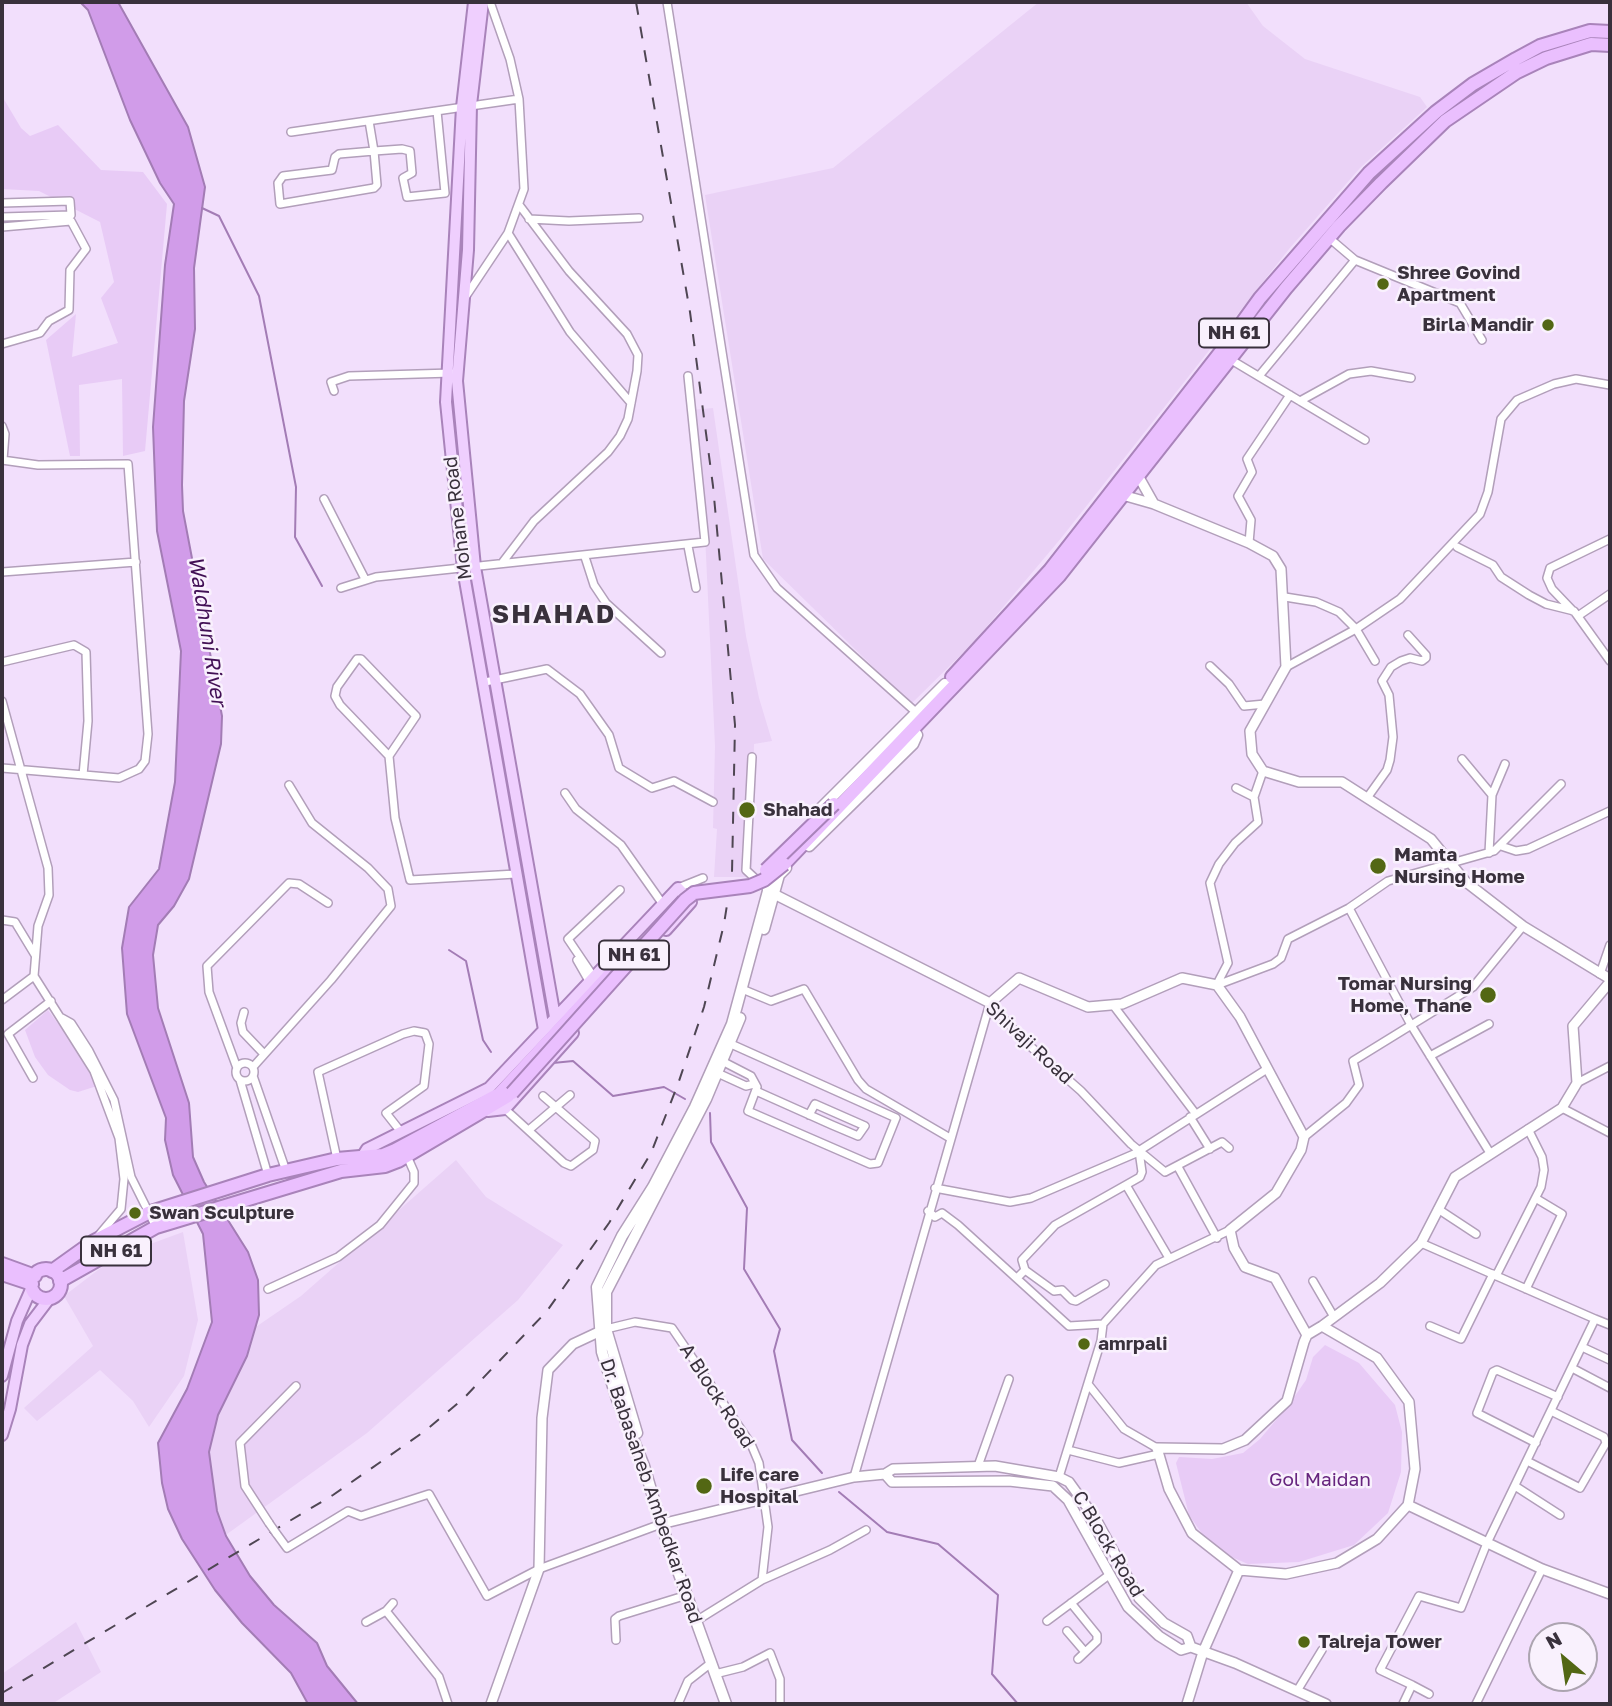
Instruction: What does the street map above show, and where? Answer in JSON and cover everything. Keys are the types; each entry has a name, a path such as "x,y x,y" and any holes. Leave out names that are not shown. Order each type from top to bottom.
{"highway":[{"name":"NH 61","path":"56,1276 94,1241 148,1213 262,1177 337,1159 385,1166 502,1101 687,890 753,878 764,872 913,729 1117,493 1281,284 1318,230 1369,173 1436,112 1473,84 1540,46 1590,31 1610,32"},
{"name":"NH 61","path":"1281,284 1445,121 1487,91 1546,58 1591,44 1610,45"},
{"name":"NH 61","path":"893,746 917,713 1001,628"},
{"name":"NH 61","path":"56,1276 156,1227 341,1171 396,1150 502,1101"},
{"path":"2,1264 33,1282 36,1295 48,1299 59,1291 56,1276 42,1270 33,1282"},
{"path":"2,1274 33,1282"}],"main road":[{"name":"Mohane Road","path":"474,2 466,106 462,242 452,373 452,475 463,569 490,682 555,1017"},
{"name":"Mohane Road","path":"466,106 483,2"},
{"name":"Mohane Road","path":"462,242 465,297 452,373 516,874 544,1030"},
{"path":"771,893 769,862 917,713"},
{"path":"771,893 779,875 913,744 917,735 913,729"},
{"path":"364,1162 367,1149 489,1088 662,902 678,888 691,899 690,904 547,1064 502,1101"},
{"name":"Dr. Babasaheb Ambedkar Road","path":"720,1060 731,1044 771,893"},
{"name":"Dr. Babasaheb Ambedkar Road","path":"729,1704 602,1352 603,1330 597,1287 622,1236 695,1114 720,1060 745,990"},
{"path":"2,1376 17,1321 33,1282"},
{"path":"2,1435 10,1409 22,1345 30,1324 48,1299"},
{"name":"Dr. Babasaheb Ambedkar Road","path":"664,1523 687,1595 699,1620 711,1663 718,1673"}],"street":[{"path":"465,297 508,233 524,189 519,99 510,59 490,2"},
{"path":"667,2 754,555 777,588 917,713"},
{"path":"291,132 519,99"},
{"path":"369,121 374,151 377,185 374,188 310,197 284,205 278,201 278,183 284,176 332,170 335,157 339,154 374,151 402,149 410,151 412,173 402,178 407,197 445,193 437,111"},
{"path":"2,202 70,201 71,215 2,217"},
{"path":"502,563 534,521 608,452 620,436 631,403 637,371 635,346 569,271 520,206"},
{"path":"529,219 569,221 639,218"},
{"path":"2,227 71,221 86,249 70,270 69,310 49,321 40,333 2,344"},
{"path":"1318,230 1355,260 1460,303 1482,340"},
{"path":"508,233 570,332 631,403"},
{"path":"1259,376 1355,260"},
{"path":"1225,356 1366,440"},
{"path":"1300,401 1349,374 1371,370 1411,378"},
{"path":"334,391 331,382 349,376 452,373"},
{"path":"341,588 365,579 688,546 705,542 688,376"},
{"path":"1286,667 1356,629 1408,592 1480,514 1488,492 1501,419 1508,408 1528,394 1565,381 1587,379 1610,385"},
{"path":"1249,543 1251,520 1238,496 1252,472 1247,459 1290,395"},
{"path":"2,426 5,434 2,460 38,465 128,464 147,754 139,769 119,778 2,768"},
{"path":"1135,470 1154,503"},
{"path":"1117,493 1154,503 1249,543 1267,552 1278,563 1285,597 1286,667 1250,731 1252,754 1263,771 1299,782 1342,782 1431,839 1466,882 1523,926 1610,981 1573,1026 1577,1083"},
{"path":"324,499 365,579"},
{"path":"1610,538 1550,568 1547,578 1552,589 1576,614 1610,661"},
{"path":"688,546 696,588"},
{"path":"1457,547 1493,565 1501,576 1529,595 1576,614 1610,594"},
{"path":"585,557 594,585 606,603 661,653"},
{"path":"2,572 136,562"},
{"path":"1285,597 1328,605 1356,629 1375,661"},
{"path":"1367,798 1390,760 1393,737 1390,695 1382,681 1391,667 1401,661 1426,659 1426,654 1408,635"},
{"path":"2,662 75,645 86,652 88,721 83,775"},
{"path":"389,756 416,716 361,659 357,659 337,687 335,696 340,705 389,756 395,818 410,880 516,874"},
{"path":"1210,666 1229,684 1244,706 1265,704"},
{"path":"490,682 547,669 580,694 609,735 619,768 652,788 674,780 713,802"},
{"path":"2,701 48,868 49,895 38,926 34,976 102,1087 120,1147 124,1179 121,1209 94,1241"},
{"path":"752,757 747,870 771,893"},
{"path":"1462,759 1492,795"},
{"path":"1489,853 1492,795 1505,764"},
{"path":"1216,985 1228,963 1210,883 1219,864 1238,839 1258,822 1254,797 1263,771"},
{"path":"853,1477 989,1003 1019,978 1088,1007 1112,1005 1182,978 1216,985 1273,964 1281,958 1288,939 1349,908 1395,878 1452,865 1489,853 1501,846 1561,784"},
{"path":"286,1171 253,1076 253,1067 331,980 391,906 388,889 368,868 312,823 289,785"},
{"path":"1236,788 1254,797"},
{"path":"565,793 576,809 621,845 662,902"},
{"path":"1501,846 1516,850 1528,849 1610,811"},
{"path":"678,888 703,878"},
{"path":"262,1177 246,1097 209,992 207,965 289,883 299,884 328,904"},
{"path":"591,979 568,939 620,890"},
{"name":"Shivaji Road","path":"771,893 810,910 989,1003 1022,1039 1081,1091 1139,1150 1165,1172 1178,1167"},
{"path":"1349,908 1411,1025 1490,1153"},
{"path":"2,920 15,922 35,956"},
{"path":"1059,1477 1101,1341 1103,1324 1156,1265 1217,1238 1276,1193 1301,1150 1304,1137 1346,1103 1359,1084 1353,1061 1473,987 1523,926"},
{"path":"1600,974 1610,945"},
{"path":"570,950 591,979"},
{"path":"2,1000 34,976"},
{"path":"1216,985 1240,1017 1304,1137"},
{"path":"745,990 771,1001 804,989 866,1089 950,1138"},
{"path":"33,1078 8,1034 51,1001"},
{"path":"1112,1005 1164,1069 1210,1149"},
{"path":"244,1012 241,1023 243,1032 264,1054"},
{"path":"61,1018 71,1023 101,1071 114,1100 131,1177 156,1227"},
{"path":"1430,1056 1489,1024"},
{"path":"337,1159 318,1072 414,1031 425,1033 429,1044 424,1086 386,1113 401,1132"},
{"path":"720,1060 751,1076 755,1088 748,1111 872,1164 878,1163 897,1119 731,1044"},
{"path":"237,1068 245,1063 253,1067"},
{"path":"1068,1450 1119,1463 1158,1451 1223,1449 1245,1440 1287,1401 1307,1335 1380,1283 1421,1243 1455,1177 1562,1108 1577,1083 1610,1066"},
{"path":"935,1188 1010,1202 1031,1198 1139,1150 1267,1069"},
{"path":"714,1072 755,1088 809,1115 859,1136 865,1126 814,1104 809,1115"},
{"path":"240,1080 246,1082 253,1076"},
{"path":"246,1097 260,1093"},
{"path":"530,1129 570,1095"},
{"path":"502,1101 564,1163 571,1166 593,1150 595,1141 543,1097"},
{"path":"1562,1108 1610,1133"},
{"path":"832,1125 837,1113"},
{"path":"1430,1326 1461,1339 1537,1199 1544,1170 1528,1129"},
{"path":"1217,1238 1178,1167 1222,1142 1229,1148"},
{"path":"1054,1291 1025,1270 1022,1260 1055,1225 1126,1185 1142,1172 1139,1150"},
{"path":"268,1289 338,1257 380,1225 414,1183 407,1156"},
{"path":"1126,1185 1168,1258"},
{"path":"1525,1289 1562,1214 1537,1199"},
{"path":"1438,1209 1476,1234"},
{"path":"928,1211 935,1217 942,1213 1069,1326 1103,1324"},
{"path":"1230,1230 1234,1248 1245,1266 1275,1278 1307,1335"},
{"path":"1421,1243 1610,1325"},
{"path":"1017,1278 1025,1270"},
{"path":"1313,1281 1334,1317"},
{"path":"1044,1302 1054,1291 1060,1289 1076,1301 1105,1284"},
{"path":"1429,1694 1380,1670 1419,1596 1461,1608 1488,1543 1595,1320"},
{"name":"A Block Road","path":"603,1330 635,1322 674,1330 751,1444 759,1463 768,1527 762,1580"},
{"path":"1088,1384 1124,1429 1158,1451 1169,1489 1192,1533 1239,1570 1286,1574 1337,1563 1377,1539 1408,1505 1415,1469 1409,1402 1377,1358 1322,1326"},
{"path":"492,1704 539,1569 542,1418 548,1370 573,1344 603,1330"},
{"path":"1582,1347 1610,1360"},
{"path":"1572,1368 1610,1388"},
{"path":"1536,1443 1477,1413 1493,1372 1497,1370 1558,1396"},
{"path":"978,1466 1009,1379"},
{"path":"296,1386 240,1443 244,1486 286,1548 348,1511 361,1516 429,1494 487,1596 539,1569 664,1523"},
{"path":"1527,1461 1580,1488 1606,1443 1604,1437 1551,1411"},
{"path":"992,1481 993,1466"},
{"name":"C Block Road","path":"664,1523 853,1477 885,1474 893,1469 993,1466 1059,1477 1069,1482 1097,1521 1139,1598 1162,1621 1187,1636 1191,1647"},
{"name":"C Block Road","path":"885,1474 892,1482 992,1481 1054,1486 1065,1497 1128,1607 1154,1632 1181,1650 1191,1647 1326,1704"},
{"path":"1045,1486 1046,1474"},
{"path":"1515,1486 1560,1515"},
{"path":"1065,1497 1076,1491"},
{"path":"1408,1505 1542,1569 1609,1591"},
{"path":"699,1620 762,1580 830,1550 866,1530"},
{"path":"1103,1564 1116,1558"},
{"path":"1476,1704 1542,1569"},
{"path":"1187,1704 1203,1653 1239,1570"},
{"path":"1047,1621 1110,1577 1124,1573"},
{"path":"616,1640 615,1619 687,1595"},
{"path":"366,1622 386,1611 393,1603"},
{"path":"1071,1603 1097,1635 1097,1641 1078,1659"},
{"path":"386,1611 439,1677 448,1704"},
{"path":"1154,1632 1162,1621"},
{"path":"1067,1631 1085,1652"},
{"path":"1297,1691 1322,1650"},
{"path":"718,1673 743,1667 770,1653 780,1679 780,1704"},
{"path":"678,1704 688,1681 711,1663"},
{"path":"1403,1704 1412,1685"}],"shaded area":[{"path":"80,2 118,2 188,127 205,187 194,268 195,329 184,401 182,485 183,511 222,716 221,744 189,879 174,906 158,925 153,955 158,1008 189,1103 193,1157 204,1182 248,1252 258,1280 259,1315 247,1356 218,1415 209,1452 217,1511 226,1536 250,1576 274,1605 317,1643 327,1666 358,1704 308,1704 291,1673 242,1623 215,1590 182,1539 168,1509 162,1483 158,1443 187,1389 212,1322 203,1234 173,1175 165,1140 166,1118 127,1014 122,948 129,907 159,869 175,782 181,651 157,531 153,427 165,265 174,204 160,183 130,120 88,10"},
{"path":"1039,2 1246,2 1263,26 1305,59 1420,97 1427,107 1360,168 1289,249 1062,537 973,643 911,704 763,559 705,195 833,168"},
{"path":"713,408 746,636 759,698 772,741 754,744 752,874 745,877 714,877 717,829 713,828 715,746 703,492 692,410"},
{"path":"456,1160 486,1197 563,1245 518,1300 367,1433 223,1537 202,1445 247,1333 301,1296"},
{"path":"183,1232 198,1320 184,1376 149,1427 133,1401 100,1370 37,1421 24,1408 93,1346 64,1296 115,1257"},
{"path":"76,1622 101,1672 52,1704 2,1704 2,1674"}],"green space":[{"path":"2,96 21,128 30,136 58,125 101,170 143,172 167,204 145,451 123,456 122,379 79,385 80,456 70,456 46,340 76,314 72,357 118,343 101,298 114,282 100,222 39,191 2,189"},
{"path":"48,1010 80,1053 97,1086 78,1092 70,1090 48,1075 35,1057 25,1030"},
{"name":"Gol Maidan","path":"1325,1345 1359,1363 1395,1405 1402,1432 1401,1472 1388,1513 1354,1545 1299,1562 1248,1564 1227,1555 1203,1535 1189,1515 1176,1463 1179,1457 1212,1459 1243,1453 1260,1439 1288,1406 1306,1380 1313,1357"}],"waterway":[{"path":"202,208 219,216 259,296 296,487 295,537 322,586"},
{"path":"449,950 466,961 483,1040 491,1052"},
{"path":"553,1063 573,1061 613,1096 664,1087 685,1099"},
{"path":"710,1113 711,1142 747,1208 744,1269 780,1329 774,1351 792,1440 822,1473"},
{"path":"839,1492 887,1532 938,1544 998,1595 992,1674 1018,1704"}],"railway":[{"path":"2,1693 333,1495 425,1431 464,1398 547,1311 609,1223 651,1153 678,1084 704,1007 724,924 732,873 735,725 713,486 690,312 636,2"}],"place":[{"name":"Shree Govind Apartment","path":"1383,284"},
{"name":"Birla Mandir","path":"1548,325"},
{"name":"Shahad","path":"747,810"},
{"name":"Mamta Nursing Home","path":"1378,866"},
{"name":"Tomar Nursing Home, Thane","path":"1488,995"},
{"name":"Swan Sculpture","path":"135,1213"},
{"name":"amrpali","path":"1084,1344"},
{"name":"Life care Hospital","path":"704,1486"},
{"name":"Talreja Tower","path":"1304,1642"}],"district":[{"name":"SHAHAD","path":"554,615"}],"water label":[{"name":"Waldhuni River","path":"207,631"}]}
